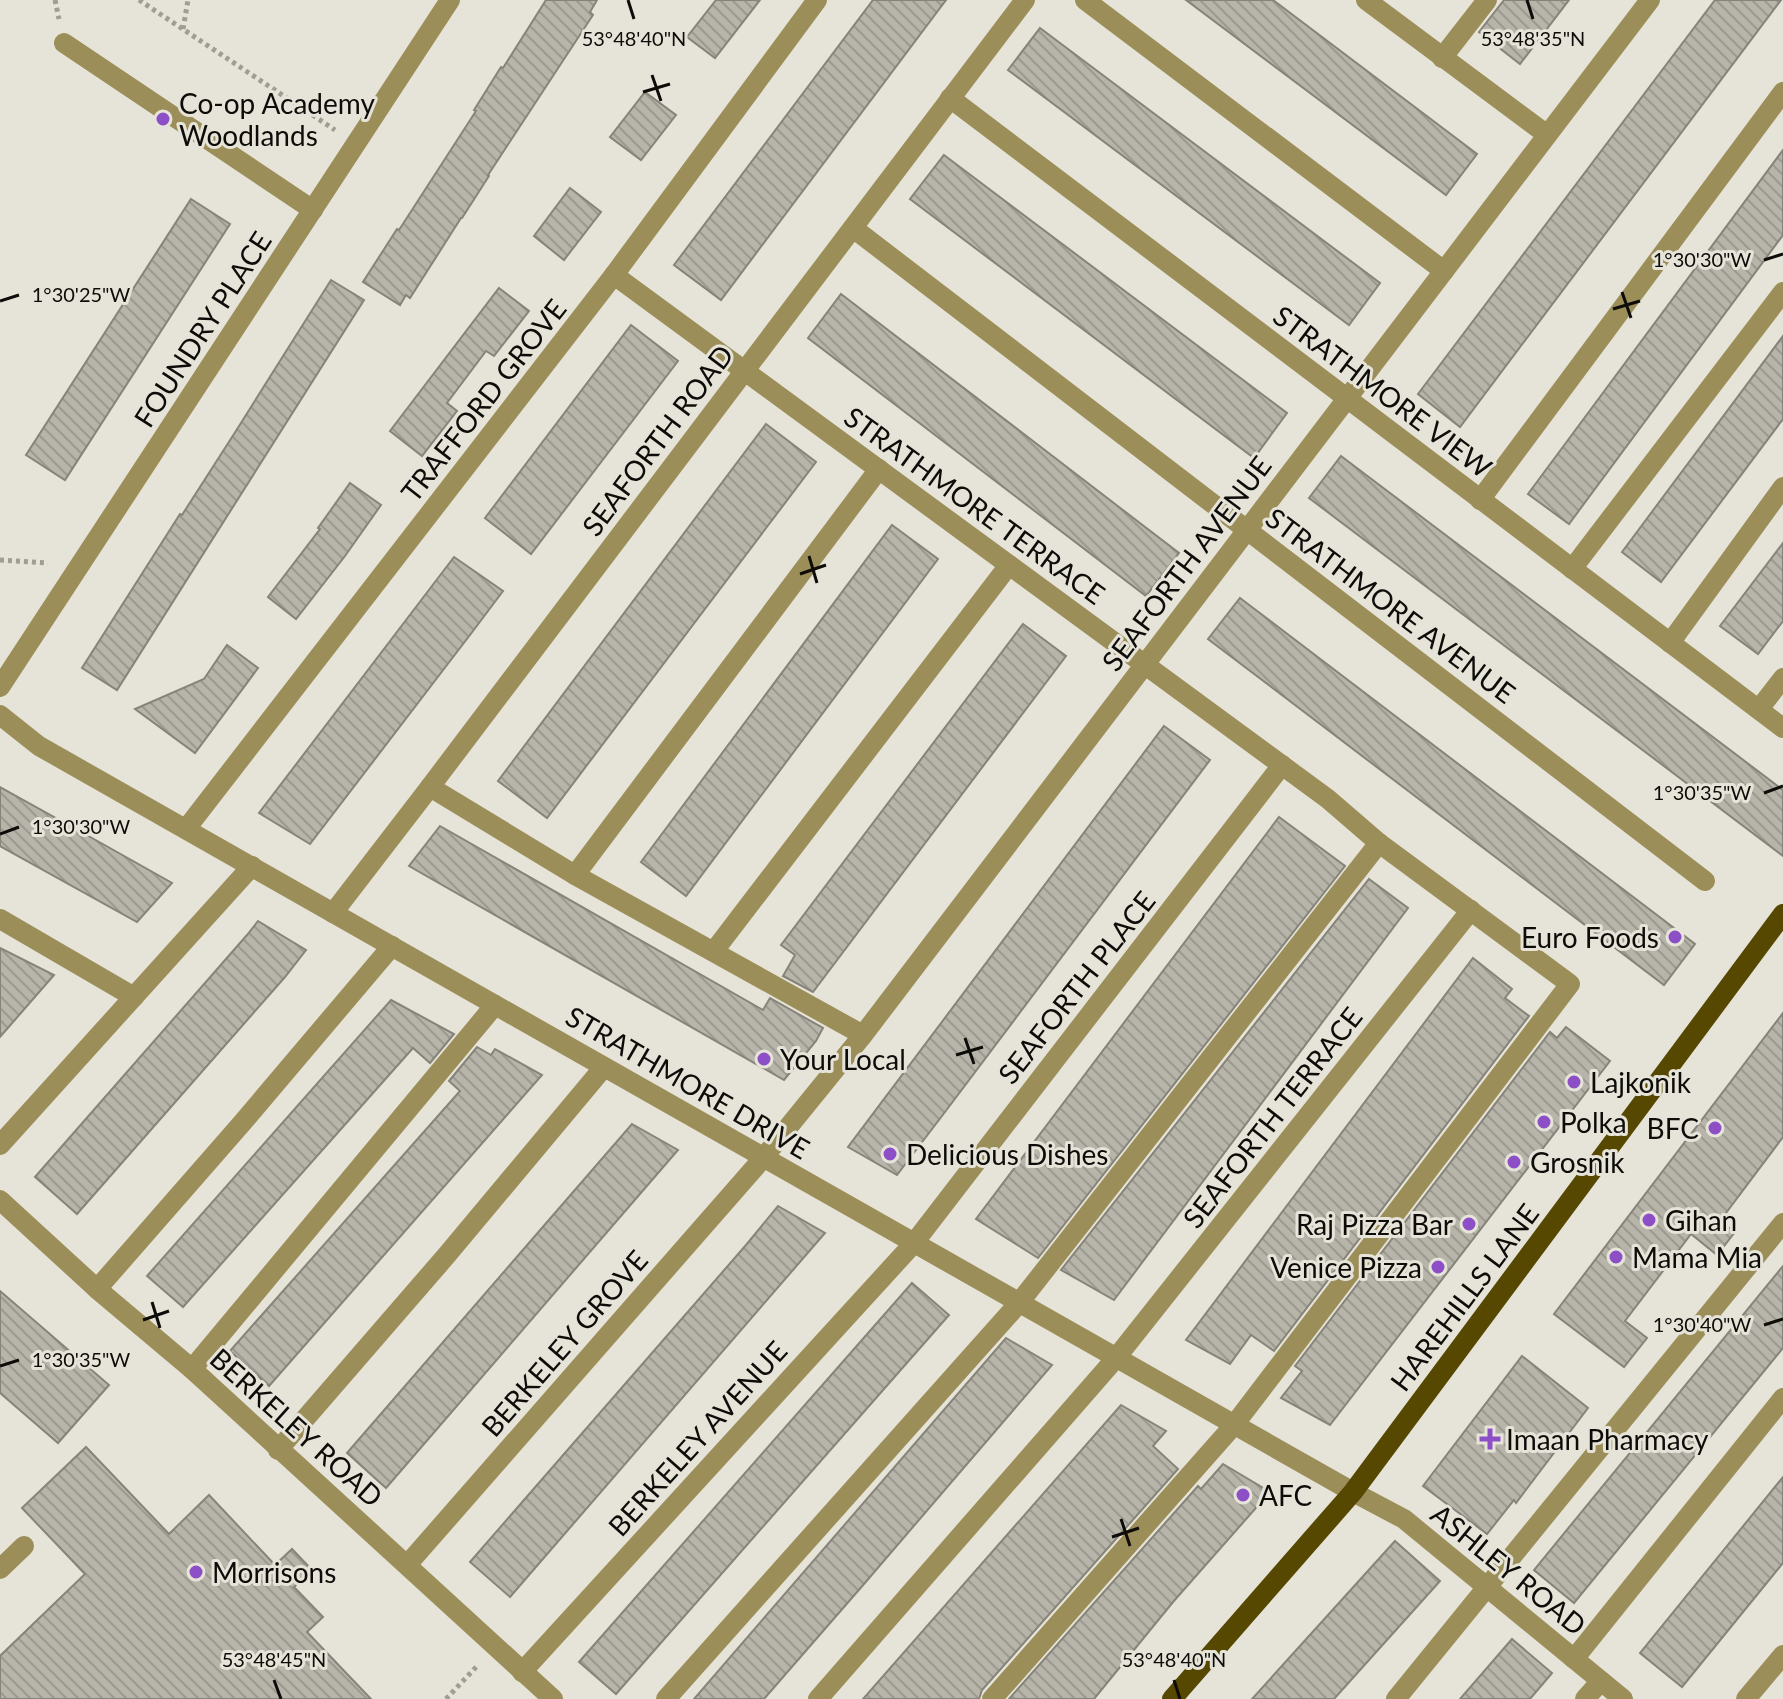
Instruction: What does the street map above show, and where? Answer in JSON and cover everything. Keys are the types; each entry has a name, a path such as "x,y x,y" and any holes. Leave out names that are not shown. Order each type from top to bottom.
{"main road":[{"name":"HAREHILLS LANE","path":"1172,1699 1353,1492 1782,918"}],"street":[{"name":"FOUNDRY PLACE","path":"0,687 450,0"},
{"name":"TRAFFORD GROVE","path":"186,829 614,275 817,0"},
{"name":"SEAFORTH ROAD","path":"333,913 1025,0"},
{"path":"1085,0 1444,271"},
{"path":"1366,0 1546,134"},
{"path":"1442,58 1487,0"},
{"name":"SEAFORTH AVENUE","path":"764,1157 863,1035 1650,0"},
{"path":"64,43 313,210"},
{"path":"1480,500 1783,92"},
{"name":"STRATHMORE VIEW","path":"950,98 1783,728"},
{"name":"STRATHMORE AVENUE","path":"853,228 1705,881"},
{"name":"STRATHMORE TERRACE","path":"614,275 1328,799 1379,843 1570,984 1234,1425"},
{"path":"1572,569 1783,292"},
{"path":"575,875 879,469"},
{"path":"1670,643 1783,487"},
{"path":"714,951 1009,565"},
{"path":"1759,709 1783,678"},
{"name":"STRATHMORE DRIVE","path":"0,715 39,746 1353,1492"},
{"name":"SEAFORTH PLACE","path":"914,1243 1282,765"},
{"path":"430,787 575,875 863,1035"},
{"path":"666,1699 1019,1303 1379,843"},
{"path":"0,1145 252,866"},
{"name":"SEAFORTH TERRACE","path":"818,1699 1116,1358 1471,910"},
{"path":"0,919 134,997"},
{"path":"97,1289 392,946"},
{"path":"192,1369 495,1005"},
{"path":"278,1450 604,1067"},
{"name":"BERKELEY GROVE","path":"407,1565 764,1157"},
{"name":"BERKELEY ROAD","path":"0,1200 97,1289 192,1369 553,1699"},
{"path":"1396,1699 1783,1223"},
{"name":"BERKELEY AVENUE","path":"522,1672 914,1243"},
{"path":"1574,1659 1783,1398"},
{"path":"992,1699 1234,1425"},
{"name":"ASHLEY ROAD","path":"1353,1492 1404,1519 1623,1699"},
{"path":"0,1569 24,1546"},
{"path":"1746,1699 1783,1655"},
{"path":"1585,1699 1601,1681"}],"path":[{"path":"139,0 312,114"},
{"path":"183,29 188,0"},
{"path":"0,560 81,566"},
{"path":"446,1699 495,1647"}],"building":[{"path":"546,0 597,0 590,12 593,15 462,218 410,298 406,295 400,305 363,282"},
{"path":"716,0 760,0 715,58 687,37"},
{"path":"873,0 946,0 721,300 674,265"},
{"path":"1186,0 1273,0 1477,154 1446,195"},
{"path":"1504,0 1569,0 1520,64 1479,32"},
{"path":"1715,0 1781,0 1460,427 1418,394"},
{"path":"1040,28 1380,283 1349,325 1008,70"},
{"path":"645,92 676,115 641,160 610,137"},
{"path":"1783,150 1783,235 1569,524 1528,494"},
{"path":"944,155 1287,413 1254,458 910,199"},
{"path":"570,188 601,212 564,260 534,236"},
{"path":"191,199 230,224 65,480 26,455"},
{"path":"331,280 364,300 117,690 82,668"},
{"path":"499,288 529,311 494,356 486,351 447,403 457,411 422,456 390,431"},
{"path":"841,294 1179,553 1146,596 808,338"},
{"path":"631,325 678,361 531,554 485,518"},
{"path":"1783,336 1783,419 1661,582 1622,552"},
{"path":"766,424 816,462 547,818 498,781"},
{"path":"1341,456 1783,790 1783,856 1309,498"},
{"path":"350,483 381,505 296,619 268,597 320,529"},
{"path":"892,525 938,559 686,896 641,862"},
{"path":"1783,543 1783,621 1758,654 1720,626"},
{"path":"454,557 503,591 473,631 310,844 259,813"},
{"path":"1240,598 1695,944 1664,985 1208,639"},
{"path":"1023,624 1066,656 813,992 783,976 795,955 781,945"},
{"path":"227,645 258,668 195,753 135,709 204,679"},
{"path":"1164,726 1210,760 897,1175 848,1147"},
{"path":"0,787 172,883 137,922 0,846"},
{"path":"1279,817 1345,866 1038,1258 976,1219"},
{"path":"440,826 763,1010 770,998 823,1028 816,1041 784,1080 409,866"},
{"path":"1369,879 1408,908 1114,1300 1061,1270"},
{"path":"258,921 306,950 77,1214 35,1177"},
{"path":"0,948 54,975 0,1037"},
{"path":"1473,958 1512,989 1505,998 1529,1016 1274,1351 1251,1335 1230,1364 1186,1340"},
{"path":"391,1000 454,1034 430,1063 413,1048 183,1307 147,1276"},
{"path":"1783,1013 1783,1137 1720,1221 1735,1232 1717,1255 1691,1234 1625,1321 1647,1338 1624,1367 1554,1314"},
{"path":"1566,1027 1610,1061 1330,1425 1281,1398 1302,1371 1295,1366 1550,1032 1557,1038"},
{"path":"477,1047 491,1055 495,1049 542,1075 269,1386 230,1351 460,1091 449,1081"},
{"path":"632,1124 678,1150 386,1488 347,1453"},
{"path":"778,1206 825,1233 510,1597 470,1562"},
{"path":"1783,1266 1783,1348 1574,1603 1534,1570"},
{"path":"912,1283 949,1315 616,1694 579,1662"},
{"path":"0,1291 109,1385 58,1443 0,1393"},
{"path":"1006,1338 1052,1365 864,1584 764,1699 694,1699"},
{"path":"1522,1356 1588,1408 1516,1503 1514,1500 1487,1534 1423,1486"},
{"path":"1121,1405 1166,1431 1153,1446 1178,1469 982,1690 979,1699 863,1699"},
{"name":"Morrisons","path":"86,1447 169,1534 209,1495 275,1565 292,1549 312,1570 294,1587 323,1617 307,1632 371,1699 0,1699 0,1656 85,1574 22,1508"},
{"path":"1223,1464 1270,1492 1173,1602 1094,1699 1009,1699 1198,1486 1201,1489"},
{"path":"1783,1477 1783,1563 1682,1687 1640,1653"},
{"path":"1395,1541 1440,1581 1334,1699 1252,1699"},
{"path":"1512,1639 1552,1673 1530,1699 1460,1699"}],"place":[{"name":"Co-op Academy Woodlands","path":"163,119"},
{"name":"Euro Foods","path":"1675,937"},
{"name":"Your Local","path":"764,1059"},
{"name":"Lajkonik","path":"1574,1082"},
{"name":"Polka","path":"1544,1122"},
{"name":"BFC","path":"1715,1128"},
{"name":"Delicious Dishes","path":"890,1154"},
{"name":"Grosnik","path":"1514,1162"},
{"name":"Gihan","path":"1649,1220"},
{"name":"Raj Pizza Bar","path":"1469,1224"},
{"name":"Mama Mia","path":"1616,1257"},
{"name":"Venice Pizza","path":"1438,1267"},
{"name":"Imaan Pharmacy","path":"1490,1439"},
{"name":"AFC","path":"1243,1495"},
{"name":"Morrisons","path":"196,1572"}]}
